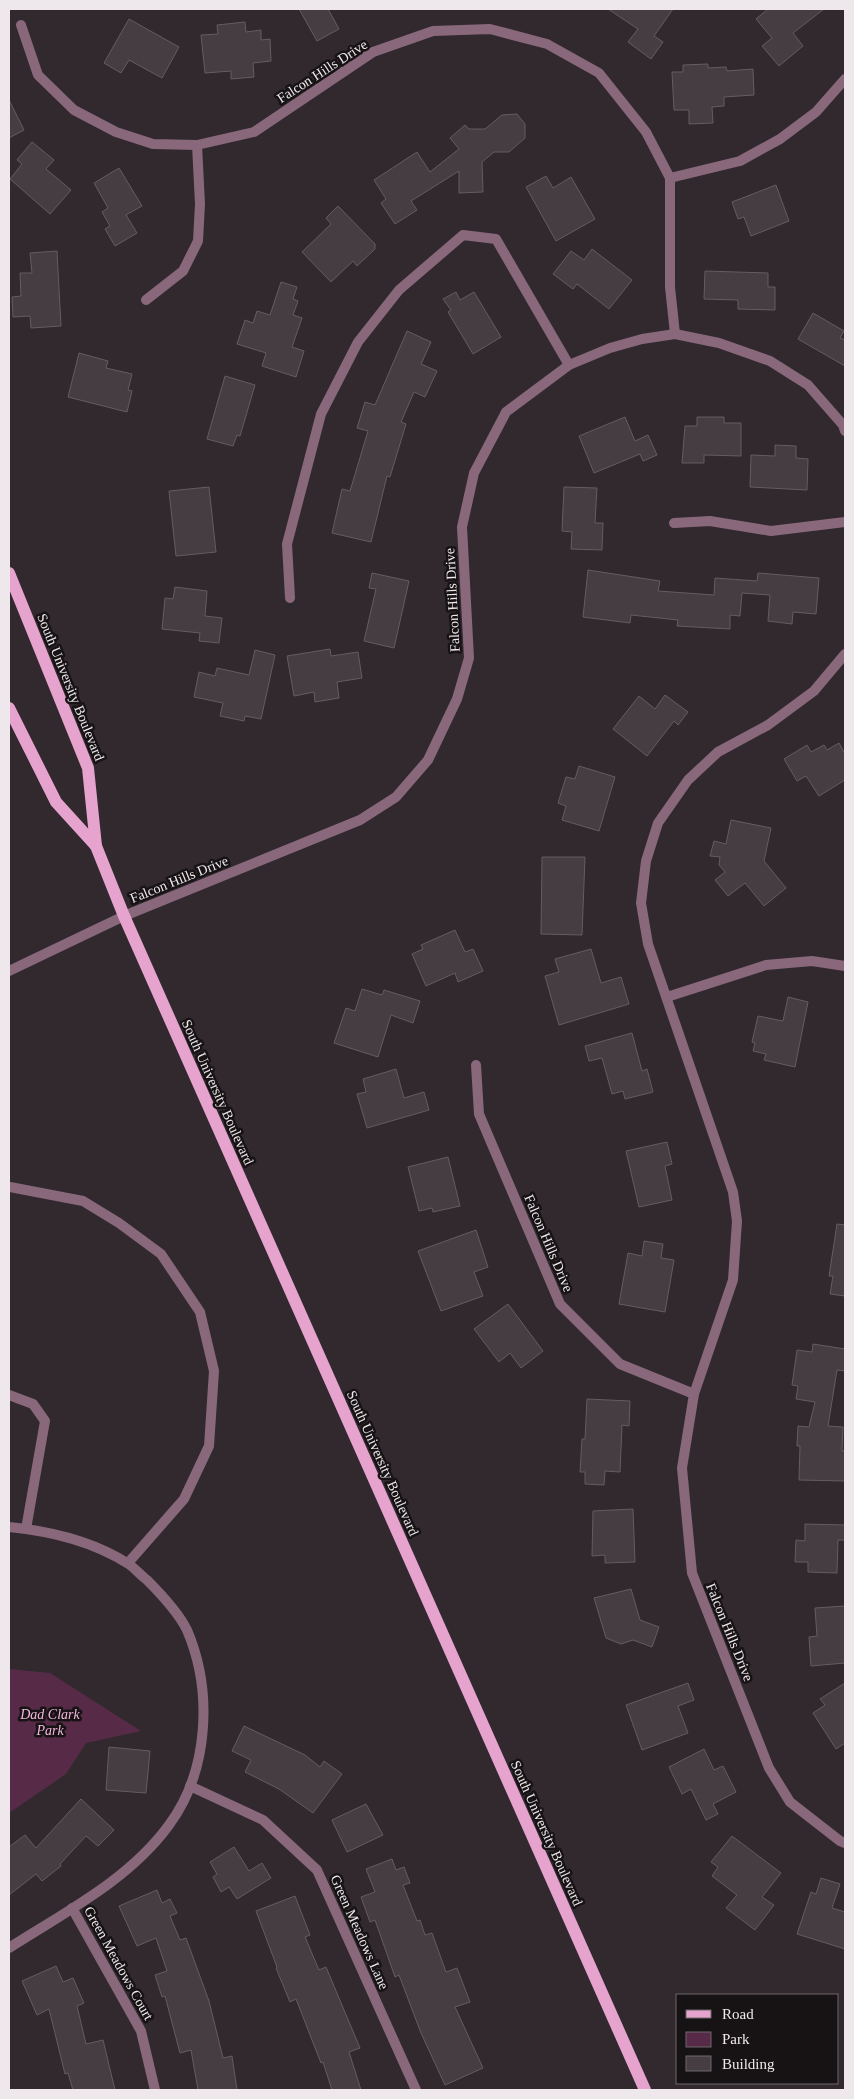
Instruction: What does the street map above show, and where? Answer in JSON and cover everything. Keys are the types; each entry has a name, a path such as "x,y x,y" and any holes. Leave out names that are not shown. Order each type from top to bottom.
{"main road":[{"name":"South University Boulevard","path":"9,573 88,768 96,846 124,916 645,2090"},
{"name":"South University Boulevard","path":"9,708 56,802 96,846"}],"street":[{"name":"Falcon Hills Drive","path":"21,25 38,75 74,110 116,132 153,144 197,145 254,132 374,52 433,31 490,29 547,44 599,73 646,132 670,178 670,288 675,334"},
{"path":"670,178 740,161 780,139 816,112 845,79"},
{"path":"146,300 183,272 198,241 200,204 197,145"},
{"path":"290,598 287,544 321,414 358,342 399,290 463,235 496,239 569,365"},
{"name":"Falcon Hills Drive","path":"9,971 124,916 360,820 396,797 428,760 457,699 469,658 462,528 474,473 506,412 569,365 610,348 642,339 675,334 719,343 770,361 808,385 844,426"},
{"path":"674,523 710,521 771,531 845,522"},
{"name":"Falcon Hills Drive","path":"845,654 814,691 768,725 718,752 688,780 658,823 646,861 641,903 648,944 733,1192 737,1222 733,1280 694,1394 682,1468 692,1573 769,1768 790,1802 845,1843"},
{"path":"667,997 766,965 812,961 845,966"},
{"name":"Falcon Hills Drive","path":"476,1065 479,1114 560,1304 620,1364 694,1394"},
{"path":"10,1187 83,1201 119,1223 161,1254 200,1312 214,1371 209,1446 184,1499 128,1564"},
{"path":"9,1395 33,1404 45,1421 26,1529"},
{"path":"9,1527 66,1536 97,1548 128,1564 170,1606 186,1629 198,1662 203,1721 200,1752 190,1786 170,1823 149,1850 120,1875 9,1948"},
{"name":"Green Meadows Lane","path":"190,1786 262,1820 317,1870 416,2090"},
{"name":"Green Meadows Court","path":"72,1908 141,2031 155,2090"}],"green space":[{"name":"Dad Clark Park","path":"9,1669 50,1673 141,1731 86,1743 66,1774 9,1813"}],"building":[{"path":"299,9 328,9 339,29 317,41"},
{"path":"608,9 673,9 654,36 663,42 651,59 628,42 638,29"},
{"path":"768,9 824,9 793,33 803,46 779,66 762,46 772,38 756,19"},
{"path":"129,19 179,47 162,78 129,60 121,73 104,63"},
{"path":"245,22 246,32 261,30 261,40 270,39 271,61 253,63 254,77 231,79 231,71 205,73 201,35 218,34 217,25"},
{"path":"708,64 708,68 726,67 727,71 753,69 754,95 724,97 724,106 712,107 713,123 689,124 689,110 674,110 672,72 683,72 683,65"},
{"path":"9,100 24,130 9,138"},
{"path":"517,114 525,124 525,138 509,152 494,152 482,162 483,192 459,193 459,171 411,201 417,210 395,224 381,203 386,199 374,180 417,152 430,172 459,149 450,138 465,125 469,129 485,129 502,115"},
{"path":"32,142 54,160 46,169 71,190 50,214 10,179 22,164 17,160"},
{"path":"119,168 142,206 126,215 137,233 115,246 105,229 110,226 102,212 108,208 94,183"},
{"path":"546,176 553,188 571,177 595,219 556,241 526,187"},
{"path":"776,185 789,221 751,236 744,217 738,219 732,202"},
{"path":"338,206 375,244 375,249 357,266 353,261 331,282 302,252 331,224 326,218"},
{"path":"592,249 632,280 609,309 577,284 573,289 553,274 571,251 584,260"},
{"path":"57,251 61,326 31,328 30,316 13,317 12,297 21,296 20,273 32,273 30,253"},
{"path":"705,271 768,273 768,287 775,287 775,310 738,309 738,300 704,299"},
{"path":"281,282 297,287 293,299 298,301 293,315 302,318 292,347 304,351 296,377 262,366 266,353 237,344 245,320 253,323 257,311 270,315"},
{"path":"456,292 460,300 474,292 501,337 473,354 448,312 451,310 443,299"},
{"path":"813,313 844,331 840,338 845,340 845,366 798,339"},
{"path":"407,331 431,342 421,364 437,371 425,397 414,392 401,422 406,424 390,477 387,476 371,542 332,533 342,489 350,491 368,431 357,428 365,402 375,405"},
{"path":"79,353 108,361 106,368 132,374 128,390 132,391 127,412 68,397"},
{"path":"225,376 255,385 240,436 237,435 233,446 207,439"},
{"path":"625,417 635,441 648,435 657,455 643,461 640,454 594,473 579,436"},
{"path":"697,417 724,417 724,423 741,423 741,456 704,455 704,463 682,463 685,426 697,426"},
{"path":"775,445 796,446 796,458 808,459 807,490 750,487 751,455 775,456"},
{"path":"209,487 216,552 176,556 169,491"},
{"path":"564,487 597,488 595,523 603,523 602,550 571,549 572,532 562,531"},
{"path":"588,570 660,581 658,591 714,595 715,578 757,581 758,573 819,578 816,614 793,612 792,624 768,621 770,595 742,593 740,616 730,615 730,629 677,626 678,620 631,615 630,623 583,617"},
{"path":"372,573 409,581 394,648 364,641 376,589 369,588"},
{"path":"175,587 207,591 205,616 222,618 219,643 199,641 200,633 162,629 165,598 173,599"},
{"path":"330,649 331,656 358,652 362,678 337,682 339,698 315,702 314,692 294,696 287,656"},
{"path":"255,650 275,655 261,719 245,716 244,721 220,716 223,703 194,697 199,672 215,676 217,668 249,675"},
{"path":"665,695 688,712 678,725 674,721 647,756 613,729 639,696 655,709"},
{"path":"839,743 845,754 845,780 819,796 806,776 797,781 784,759 807,745 811,752 824,745 827,750"},
{"path":"579,766 615,777 599,831 562,820 566,806 558,803 566,777 575,779"},
{"path":"731,820 771,828 764,861 786,888 764,906 745,883 728,896 715,880 725,872 719,865 720,857 710,856 714,841 726,844"},
{"path":"542,857 585,857 582,935 541,934"},
{"path":"455,930 465,952 473,949 483,971 458,982 455,973 426,986 412,954 423,949 421,945"},
{"path":"591,949 601,983 621,977 629,1004 559,1025 545,976 559,972 555,959"},
{"path":"362,989 382,995 384,990 420,1001 413,1023 391,1015 378,1057 334,1043 346,1008 355,1011"},
{"path":"788,997 808,1002 795,1067 764,1060 766,1054 753,1051 755,1043 752,1042 758,1016 783,1021"},
{"path":"632,1033 642,1071 647,1069 653,1092 625,1099 623,1091 612,1094 602,1058 589,1061 585,1046"},
{"path":"396,1069 404,1098 424,1092 429,1110 367,1128 357,1094 366,1092 363,1079"},
{"path":"667,1142 672,1164 665,1166 672,1200 639,1207 626,1151"},
{"path":"448,1157 460,1206 433,1212 432,1208 419,1211 408,1167"},
{"path":"837,1224 845,1225 845,1296 830,1294 833,1276 829,1276"},
{"path":"476,1230 488,1267 474,1272 483,1296 441,1311 418,1251"},
{"path":"644,1241 663,1244 661,1258 674,1260 665,1312 619,1304 628,1253 642,1256"},
{"path":"508,1304 543,1351 521,1368 510,1353 499,1362 474,1329"},
{"path":"813,1344 845,1349 845,1371 837,1370 828,1426 843,1427 842,1451 845,1451 845,1481 799,1480 800,1446 797,1446 798,1426 809,1427 815,1402 796,1399 798,1386 792,1385 797,1350 812,1352"},
{"path":"587,1399 630,1401 629,1426 622,1425 620,1472 605,1471 604,1485 585,1484 585,1472 580,1472 582,1439 585,1439"},
{"path":"633,1509 635,1562 605,1563 605,1555 592,1556 593,1511"},
{"path":"805,1524 845,1525 845,1540 838,1540 837,1573 808,1572 808,1562 795,1562 796,1540 805,1541"},
{"path":"631,1589 640,1620 659,1627 652,1647 633,1640 621,1644 606,1638 594,1598"},
{"path":"845,1606 845,1663 811,1666 809,1637 817,1636 815,1608"},
{"path":"688,1683 694,1700 678,1706 688,1733 642,1750 626,1705"},
{"path":"845,1683 845,1743 836,1749 813,1713 825,1705 820,1699"},
{"path":"244,1726 305,1755 320,1767 324,1761 342,1774 313,1813 279,1789 245,1772 251,1760 232,1751"},
{"path":"109,1747 150,1751 146,1793 106,1790"},
{"path":"704,1749 714,1770 723,1766 736,1792 713,1804 718,1814 706,1820 691,1789 682,1794 669,1767"},
{"path":"81,1799 114,1830 98,1846 86,1836 60,1864 61,1866 42,1881 36,1874 9,1895 9,1847 25,1835 36,1848"},
{"path":"366,1804 383,1835 347,1852 332,1820"},
{"path":"732,1836 781,1873 762,1897 774,1905 755,1930 726,1908 737,1895 712,1876 718,1867 711,1862"},
{"path":"234,1847 249,1871 262,1863 271,1878 237,1899 229,1887 221,1892 213,1877 217,1874 210,1862"},
{"path":"392,1859 396,1870 404,1867 410,1883 403,1885 417,1921 420,1920 425,1935 432,1933 446,1972 457,1968 470,2002 455,2007 483,2068 445,2085 421,2033 399,1975 395,1977 375,1920 370,1922 361,1897 375,1892 366,1869"},
{"path":"821,1878 840,1884 832,1908 845,1912 845,1949 797,1934 811,1892 816,1894"},
{"path":"157,1890 162,1903 170,1899 177,1913 170,1916 180,1940 186,1938 209,2001 223,2058 232,2056 237,2090 198,2090 191,2050 180,2053 165,1996 162,1997 155,1975 167,1971 156,1938 137,1946 119,1906"},
{"path":"295,1896 310,1935 305,1937 319,1970 326,1967 360,2048 349,2052 361,2090 332,2090 323,2062 321,2063 296,1999 290,2002 256,1911"},
{"path":"56,1966 63,1982 73,1978 84,2003 77,2006 86,2044 103,2040 115,2090 73,2090 68,2073 65,2074 49,2009 37,2015 22,1981"}]}
